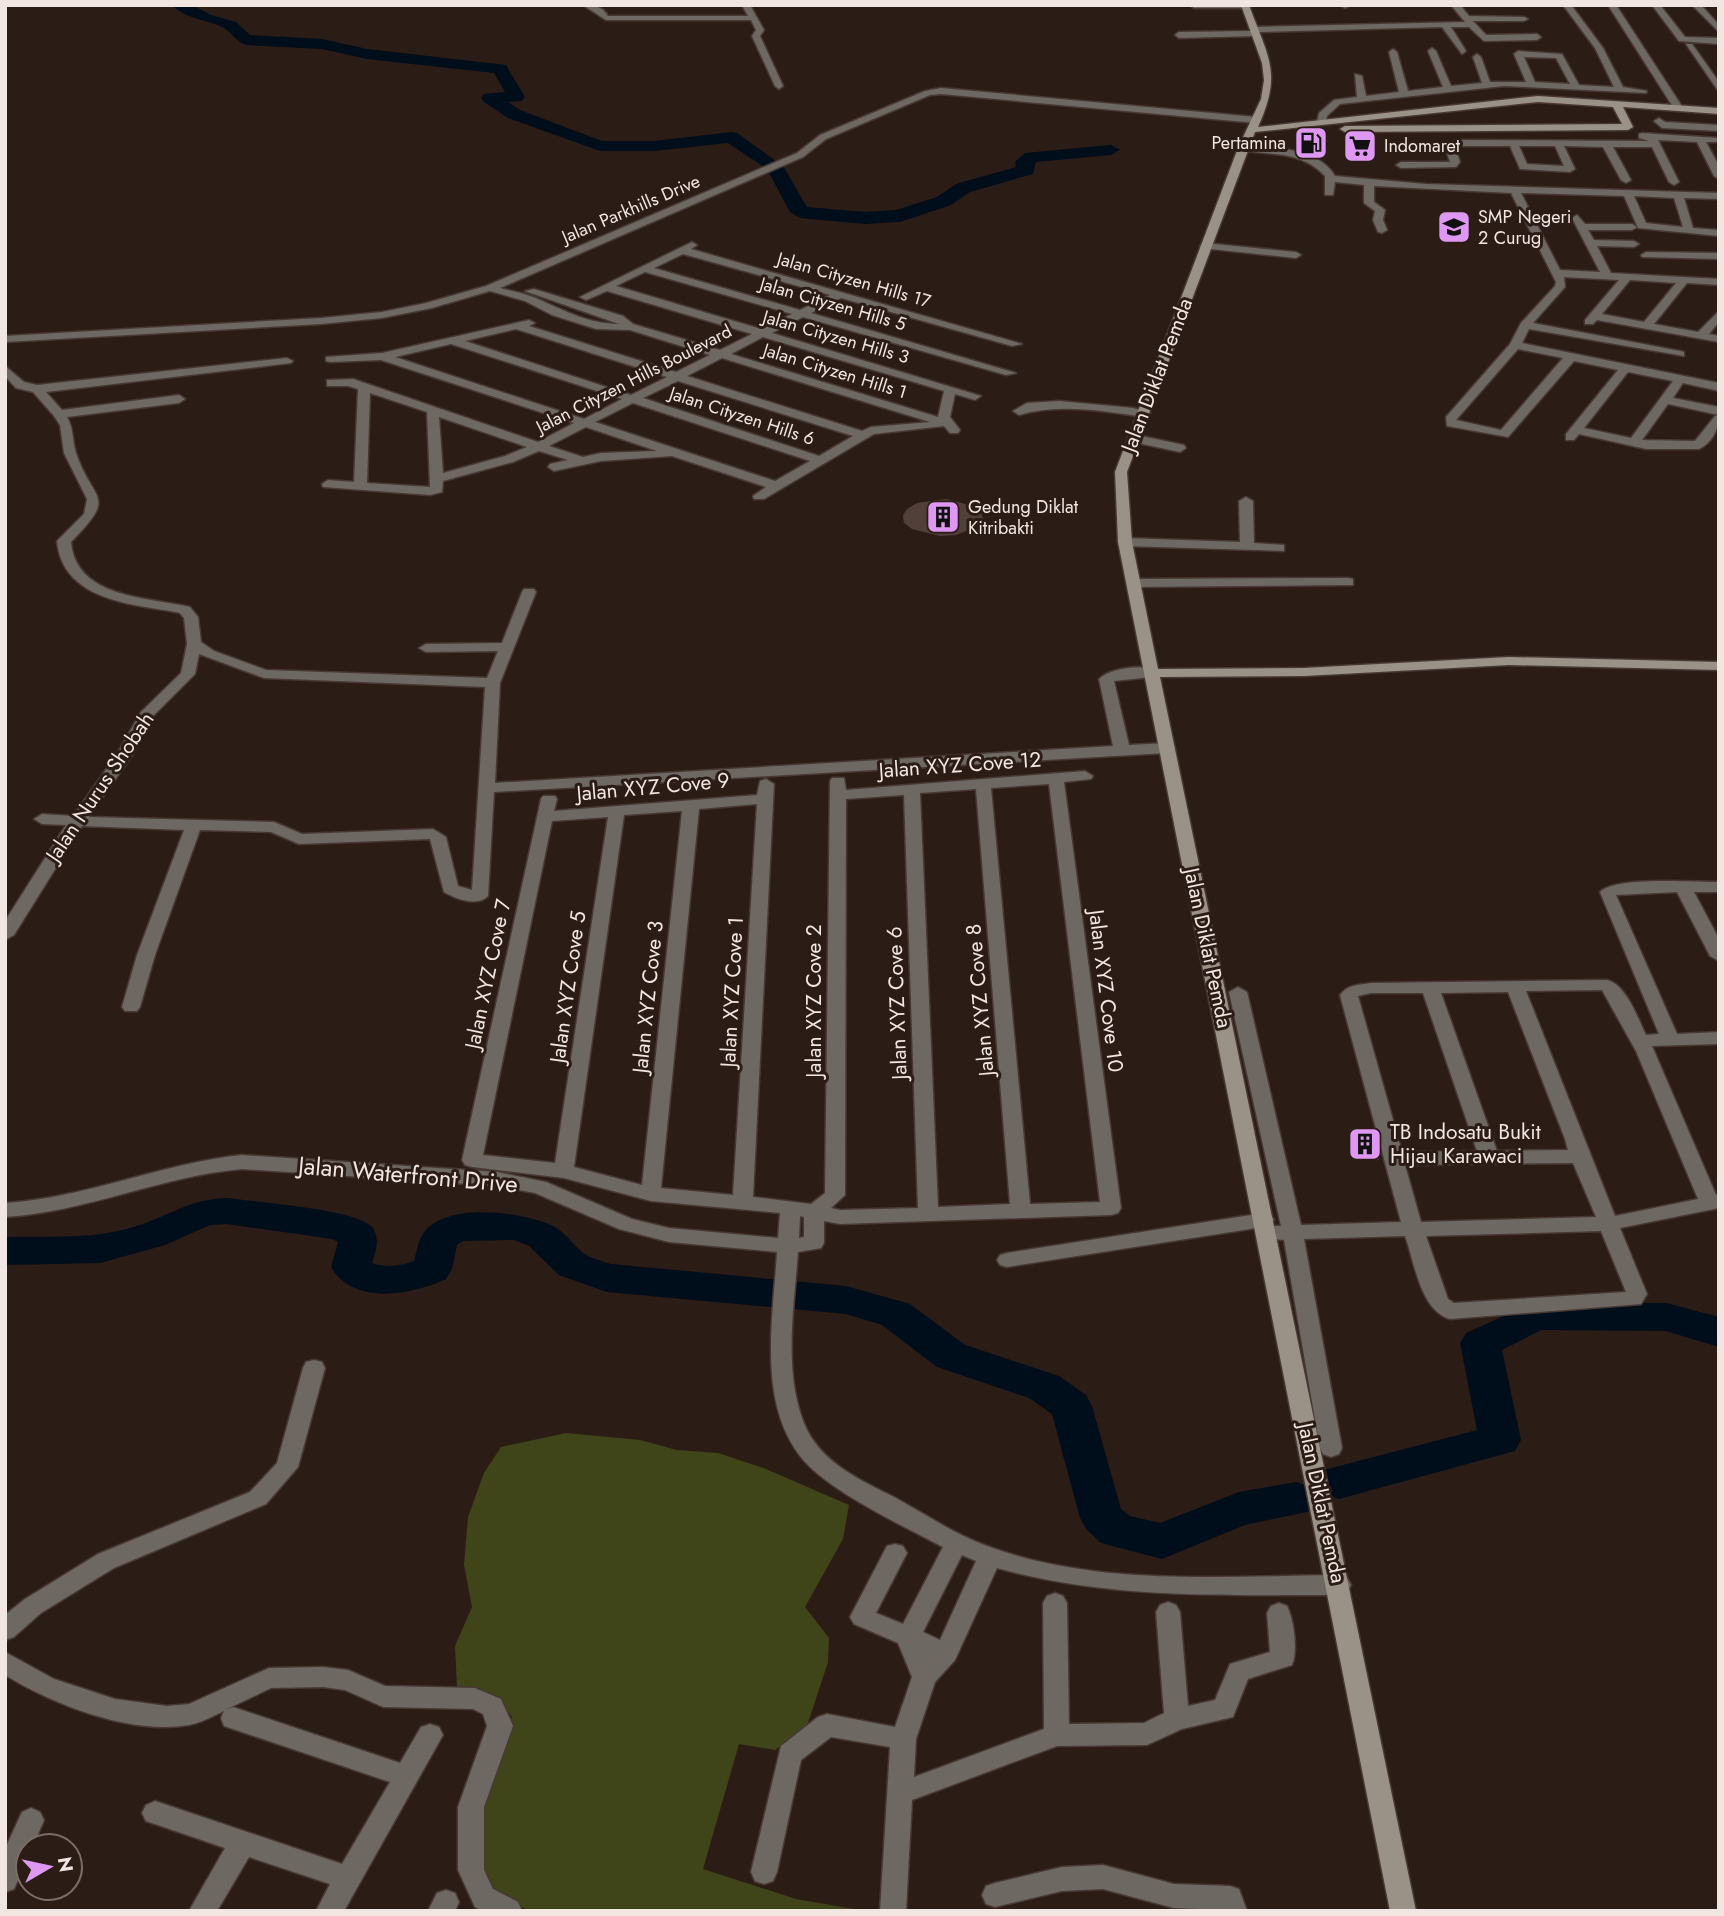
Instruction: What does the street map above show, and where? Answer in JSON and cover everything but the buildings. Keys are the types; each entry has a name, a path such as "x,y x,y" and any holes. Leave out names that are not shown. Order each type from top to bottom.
{"street":[{"path":"587,5 601,11 606,18 753,18"},
{"path":"746,5 760,30 756,36 779,86"},
{"path":"1455,5 1484,38 1537,37"},
{"path":"1567,5 1598,47 1620,90"},
{"path":"1612,5 1678,108"},
{"path":"1656,5 1682,39 1719,41"},
{"path":"1696,5 1719,30"},
{"path":"1194,6 1245,6"},
{"name":"Jalan Diklat Pemda","path":"1245,6 1268,80 1266,99 1243,148 1121,472 1125,542 1265,1226 1298,1329 1339,1585 1404,1911"},
{"path":"698,8 721,17"},
{"path":"1179,35 1254,30 1445,25 1469,21 1524,19"},
{"path":"1410,25 1417,36"},
{"path":"1445,25 1462,51"},
{"path":"1194,26 1254,30"},
{"path":"1706,53 1691,49 1716,92"},
{"path":"1432,51 1448,89"},
{"path":"1392,52 1404,94"},
{"path":"1531,84 1518,54 1559,56 1576,87"},
{"path":"1477,57 1487,85"},
{"path":"1322,122 1322,115 1359,79 1362,99"},
{"path":"1337,102 1487,85 1531,84 1643,92"},
{"name":"Jalan Parkhills Drive","path":"5,339 321,321 383,315 428,306 503,283 800,155 823,137 929,93 960,91 1254,125"},
{"path":"1254,125 1322,122 1538,99 1617,108 1700,122 1719,128"},
{"path":"1617,108 1719,111"},
{"path":"1300,124 1326,129 1629,126 1617,108"},
{"path":"1662,125 1719,119"},
{"path":"1623,128 1635,140"},
{"path":"1700,139 1719,176"},
{"path":"1458,143 1606,144 1635,140 1715,140"},
{"path":"1654,140 1674,182"},
{"path":"1513,143 1523,167 1570,169 1558,143"},
{"path":"1606,144 1626,180"},
{"path":"1243,148 1303,155 1318,163 1332,179 1402,185 1719,196"},
{"path":"1402,185 1406,177 1397,162 1453,165 1455,162 1452,153"},
{"path":"1329,193 1332,179"},
{"path":"1369,182 1369,203 1380,210 1378,220 1382,230"},
{"path":"1514,188 1562,282 1525,325 1515,345 1450,420 1451,423 1504,434 1572,357"},
{"path":"1629,196 1642,226 1719,233"},
{"path":"1679,198 1689,231"},
{"path":"1607,276 1579,223 1632,227"},
{"path":"1590,243 1634,244"},
{"path":"1205,246 1296,255"},
{"name":"Jalan Cityzen Hills 17","path":"586,297 688,248 1015,345"},
{"path":"1646,255 1719,256"},
{"name":"Jalan Cityzen Hills 5","path":"646,269 1010,373"},
{"path":"1557,274 1719,282"},
{"path":"1627,277 1590,320 1647,325 1719,339"},
{"path":"1647,325 1684,280"},
{"path":"503,283 619,318 631,327"},
{"name":"Jalan Cityzen Hills 3","path":"607,287 975,396"},
{"path":"490,288 528,299 556,313 600,327 631,327"},
{"name":"Jalan Cityzen Hills Boulevard","path":"328,484 430,491 437,484 539,446 840,294"},
{"path":"1702,336 1719,314"},
{"path":"330,359 382,356 520,327 534,320"},
{"path":"1525,325 1680,354"},
{"path":"520,327 863,435"},
{"name":"Jalan Cityzen Hills 1","path":"631,327 953,429"},
{"name":"Jalan Cityzen Hills 6","path":"454,341 820,460"},
{"path":"1515,345 1719,387"},
{"path":"382,356 776,486"},
{"path":"5,369 20,385 37,389 286,361"},
{"path":"1625,368 1573,434 1634,442 1699,445 1714,432 1719,419"},
{"path":"1634,442 1679,379"},
{"path":"331,383 349,382 582,461"},
{"path":"360,485 364,387"},
{"path":"37,389 60,414 66,425 70,453 93,499 90,515 64,541 64,552 86,584 115,597 185,610 191,617 194,643 209,654 264,674 343,680 493,683"},
{"path":"950,389 944,417 953,429"},
{"path":"60,414 179,399"},
{"path":"1665,400 1719,411"},
{"path":"1019,411 1028,406 1053,405 1144,412"},
{"path":"433,410 437,484"},
{"path":"759,496 870,430 953,429"},
{"path":"1132,438 1180,448"},
{"path":"554,467 601,457 677,453"},
{"path":"1246,501 1247,547"},
{"path":"1125,542 1279,548"},
{"path":"1133,583 1348,582"},
{"path":"42,818 76,822 277,827 299,839 433,834 438,837 450,888 462,895 480,896 493,683 529,592"},
{"name":"Jalan Nurus Shobah","path":"5,935 76,822 125,754 150,709 188,674 194,643"},
{"path":"426,648 505,647"},
{"path":"1122,750 1106,679 1118,674 1304,672 1509,662 1719,666"},
{"path":"487,788 1167,748"},
{"name":"Jalan XYZ Cove 12","path":"838,788 912,789 1085,776"},
{"name":"Jalan XYZ Cove 10","path":"1021,1211 1111,1208 1056,778"},
{"name":"Jalan XYZ Cove 8","path":"984,784 1021,1211"},
{"name":"Jalan XYZ Cove 2","path":"814,1212 835,1195 838,788"},
{"name":"Jalan XYZ Cove 6","path":"912,789 928,1214"},
{"name":"Jalan XYZ Cove 9","path":"545,817 691,805 765,792"},
{"name":"Jalan XYZ Cove 1","path":"743,1202 765,792"},
{"name":"Jalan XYZ Cove 7","path":"549,799 472,1160 564,1171"},
{"name":"Jalan XYZ Cove 3","path":"651,1194 691,805"},
{"name":"Jalan XYZ Cove 5","path":"564,1171 617,811"},
{"path":"131,1007 146,955 194,825"},
{"path":"1671,1040 1608,892 1620,888 1719,887"},
{"path":"1683,888 1719,956"},
{"path":"1515,986 1637,1294 1634,1299 1450,1311 1439,1303 1413,1229 1349,995 1353,991 1371,988 1430,988 1515,986 1607,985 1646,986"},
{"path":"1007,1260 1265,1226 1293,1233 1608,1224 1714,1202 1614,990 1607,985"},
{"path":"1430,988 1489,1157"},
{"path":"1238,992 1293,1233 1298,1329 1331,1448"},
{"path":"1639,1041 1719,1038"},
{"path":"1232,1063 1254,1063"},
{"path":"1243,1116 1266,1116"},
{"path":"1394,1159 1572,1158 1580,1155"},
{"name":"Jalan Waterfront Drive","path":"5,1210 37,1208 201,1166 242,1162 497,1179 539,1187 626,1224 669,1235 788,1246"},
{"path":"564,1171 651,1194 790,1207 840,1217 1021,1211"},
{"path":"790,1207 783,1379 792,1421 808,1452 841,1480 990,1557 1067,1577 1153,1585 1339,1585"},
{"path":"788,1246 814,1244 814,1212"},
{"path":"5,1630 33,1606 106,1562 258,1498 287,1467 314,1368"},
{"path":"924,1677 908,1637 957,1542"},
{"path":"895,1553 862,1617 946,1653"},
{"path":"893,1911 903,1739 924,1677 946,1653 990,1557"},
{"path":"1055,1602 1057,1735"},
{"path":"1168,1612 1177,1719"},
{"path":"900,1793 1057,1735 1147,1734 1177,1719 1224,1709 1239,1671 1283,1658 1279,1613"},
{"path":"5,1661 46,1687 115,1710 167,1717 192,1714 269,1678 323,1677 348,1680 383,1696 475,1699 492,1707 500,1726 471,1807 471,1870 484,1898 509,1911"},
{"path":"233,1718 406,1776"},
{"path":"764,1872 790,1754 827,1725 903,1739"},
{"path":"329,1911 430,1735"},
{"path":"155,1813 348,1878"},
{"path":"5,1881 31,1820"},
{"path":"202,1911 243,1843"},
{"path":"995,1895 1062,1879 1103,1877 1174,1896 1230,1898 1234,1911"}],"green space":[{"path":"566,1433 640,1440 677,1450 718,1453 766,1469 849,1505 843,1539 805,1607 829,1638 828,1662 807,1726 775,1750 739,1744 703,1869 796,1899 865,1911 529,1911 494,1892 480,1859 478,1828 512,1717 489,1694 457,1688 455,1646 472,1607 464,1565 468,1517 484,1473 501,1447"}],"waterway":[{"path":"180,5 205,18 230,25 246,40 322,44 367,54 500,69 516,97 490,98 514,114 600,146 655,146 731,137 770,164"},
{"path":"776,170 800,212 865,218 900,216 913,209 944,201 963,188 1026,170 1024,162 1031,157 1111,150"},
{"path":"5,1251 100,1249 151,1236 204,1212 227,1211 339,1227 357,1235 358,1246 351,1267 369,1277 390,1280 432,1269 439,1239 450,1231 468,1226 519,1227 543,1237 573,1265 607,1278 846,1300 896,1314 951,1356 1044,1387 1071,1406 1102,1518 1117,1531 1162,1541 1239,1509 1296,1499"},
{"path":"1339,1482 1500,1440 1480,1343 1535,1316 1666,1317 1719,1332"}],"place":[{"name":"Pertamina","path":"1311,143"},
{"name":"Indomaret","path":"1360,146"},
{"name":"SMP Negeri 2 Curug","path":"1454,227"},
{"name":"Gedung Diklat Kitribakti","path":"943,517"},
{"name":"TB Indosatu Bukit Hijau Karawaci","path":"1365,1144"}]}
